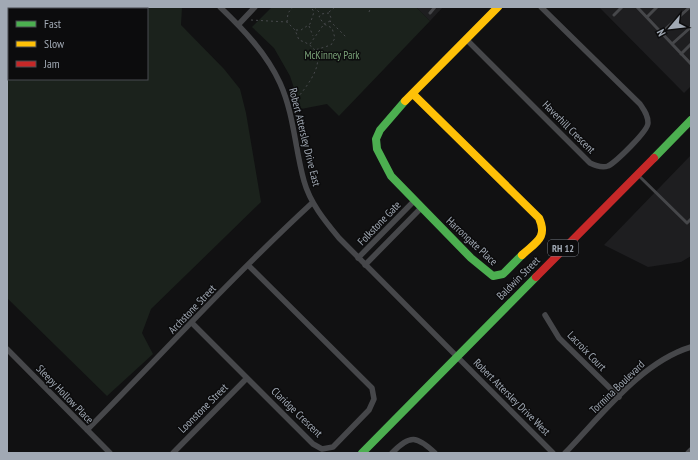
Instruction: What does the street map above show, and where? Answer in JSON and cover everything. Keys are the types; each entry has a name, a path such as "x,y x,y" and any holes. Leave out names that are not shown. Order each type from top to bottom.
{"street":[{"name":"Robert Attersley Drive East","path":"220,7 255,43 269,62 281,84 304,182 312,203 338,238 457,356"},
{"path":"238,25 255,7"},
{"name":"Harrongate Place","path":"413,94 539,218 543,227 542,236 504,274 494,276 471,258 414,201 391,176 378,149 376,139 380,130 413,94 498,7"},
{"name":"Haverhill Crescent","path":"466,39 590,163 597,167 608,166 643,135 648,125 647,114 640,104 541,7"},
{"name":"Baldwin Street","path":"362,453 691,120"},
{"name":"Folkstone Gate","path":"358,258 414,201"},
{"name":"Archstone Street","path":"87,430 260,251 312,203"},
{"name":"Folkstone Gate","path":"364,265 421,208"},
{"name":"Claridge Crescent","path":"192,323 313,444 322,448 333,447 369,410 374,399 372,388 248,265"},
{"name":"Lacroix Court","path":"545,315 559,338 619,397"},
{"name":"Tormina Boulevard","path":"565,453 642,374 660,360 678,351 691,347"},
{"name":"Sleepy Hollow Place","path":"7,349 110,453"},
{"name":"Robert Attersley Drive West","path":"457,356 553,453"},
{"name":"Loonstone Street","path":"173,453 247,378"},
{"path":"392,453 405,441 411,438 417,439 435,453"},
{"path":"688,453 691,450"}],"lane":[{"path":"430,13 435,7"},
{"path":"614,15 622,7"},
{"path":"637,7 691,64"},
{"path":"647,17 657,7"},
{"path":"662,33 690,7"},
{"path":"672,44 691,27"},
{"path":"681,54 691,44"},
{"path":"637,174 687,222 691,219"}],"path":[{"path":"287,22 288,13 293,7"},
{"path":"295,30 301,30 312,20 314,12 311,7"},
{"path":"314,7 321,14"},
{"path":"321,14 329,13 335,7"},
{"path":"369,12 371,7"},
{"path":"329,13 332,18 330,21"},
{"path":"315,50 331,44 335,38 332,28 324,24 319,17 321,14"},
{"path":"244,19 287,22 295,30 299,40 310,44 315,50 318,64 316,71 303,91 288,109"},
{"path":"310,44 313,37 324,24 330,21"},
{"path":"330,21 346,37"},
{"path":"308,25 313,37"}],"shaded area":[{"path":"416,7 443,7 430,21"},
{"path":"599,7 691,7 691,86 684,93"},
{"path":"691,155 691,256 681,262 648,267 604,245"}],"green space":[{"path":"182,7 181,25 224,69 240,89 246,113 261,202 151,309 142,333 153,354 107,396 7,298 7,35 8,34 8,80 148,80 148,8 29,8"},
{"name":"McKinney Park","path":"272,7 416,7 430,21 339,116 327,104 301,109 290,76 274,48 252,27"}],"traffic: fast":[{"path":"405,101 380,130 376,139 377,149 391,176 471,258 493,276 503,274 522,255"},
{"path":"654,158 691,120"},
{"path":"362,453 536,277"}],"traffic: slow":[{"path":"405,101 498,7"},
{"path":"413,94 539,218 542,230 541,235 536,243 522,255"}],"traffic: jam":[{"path":"536,277 654,158"}]}
